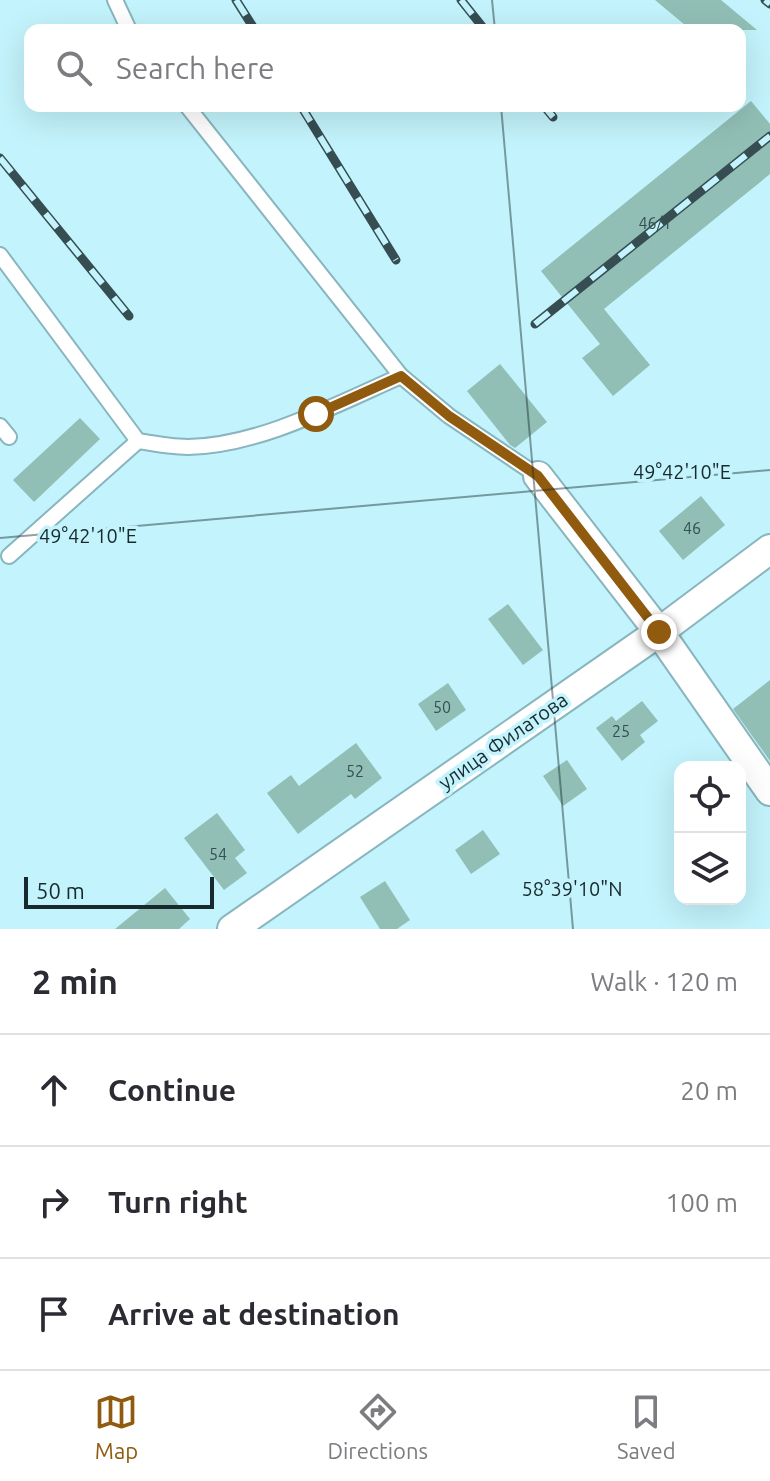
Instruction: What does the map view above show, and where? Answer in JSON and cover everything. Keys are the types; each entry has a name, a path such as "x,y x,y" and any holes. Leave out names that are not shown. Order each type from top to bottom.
{"street":[{"path":"538,476 659,632 770,791"},
{"name":"улица Филатова","path":"232,929 659,632 770,549"}],"lane":[{"path":"115,0 126,24"},
{"path":"192,112 401,376 449,416 538,476"},
{"path":"0,255 138,441 189,447 233,442 316,414 401,376"},
{"path":"9,556 138,441"}],"building":[{"path":"655,0 721,0 757,30 746,30 746,24 684,24"},
{"path":"751,101 770,124 770,174 604,309 650,365 613,396 582,358 600,344 541,271 737,112 746,112 746,105"},
{"path":"500,364 547,422 515,448 467,391"},
{"path":"80,418 100,439 34,502 13,480"},
{"path":"701,496 725,525 683,560 659,531"},
{"path":"508,604 543,650 523,665 488,619"},
{"path":"770,680 770,761 733,709"},
{"path":"448,683 466,710 436,731 418,704"},
{"path":"642,701 658,721 640,735 645,742 622,761 596,728 612,716 616,721"},
{"path":"356,743 382,778 355,799 351,794 298,834 267,793 291,775 299,786"},
{"path":"567,760 587,789 563,806 543,776"},
{"path":"217,813 245,850 235,858 247,873 224,890 184,838"},
{"path":"483,830 500,854 471,874 455,850"},
{"path":"385,881 410,920 397,929 380,929 360,897"},
{"path":"165,888 190,919 179,929 115,929"}],"railway":[{"path":"236,0 251,24"},
{"path":"461,0 480,24"},
{"path":"765,0 770,4"},
{"path":"305,112 396,260"},
{"path":"549,112 553,117"},
{"path":"535,324 770,136"},
{"path":"0,158 129,316"}],"route":[{"path":"316,414 401,376 449,416 538,476 659,632"}]}
